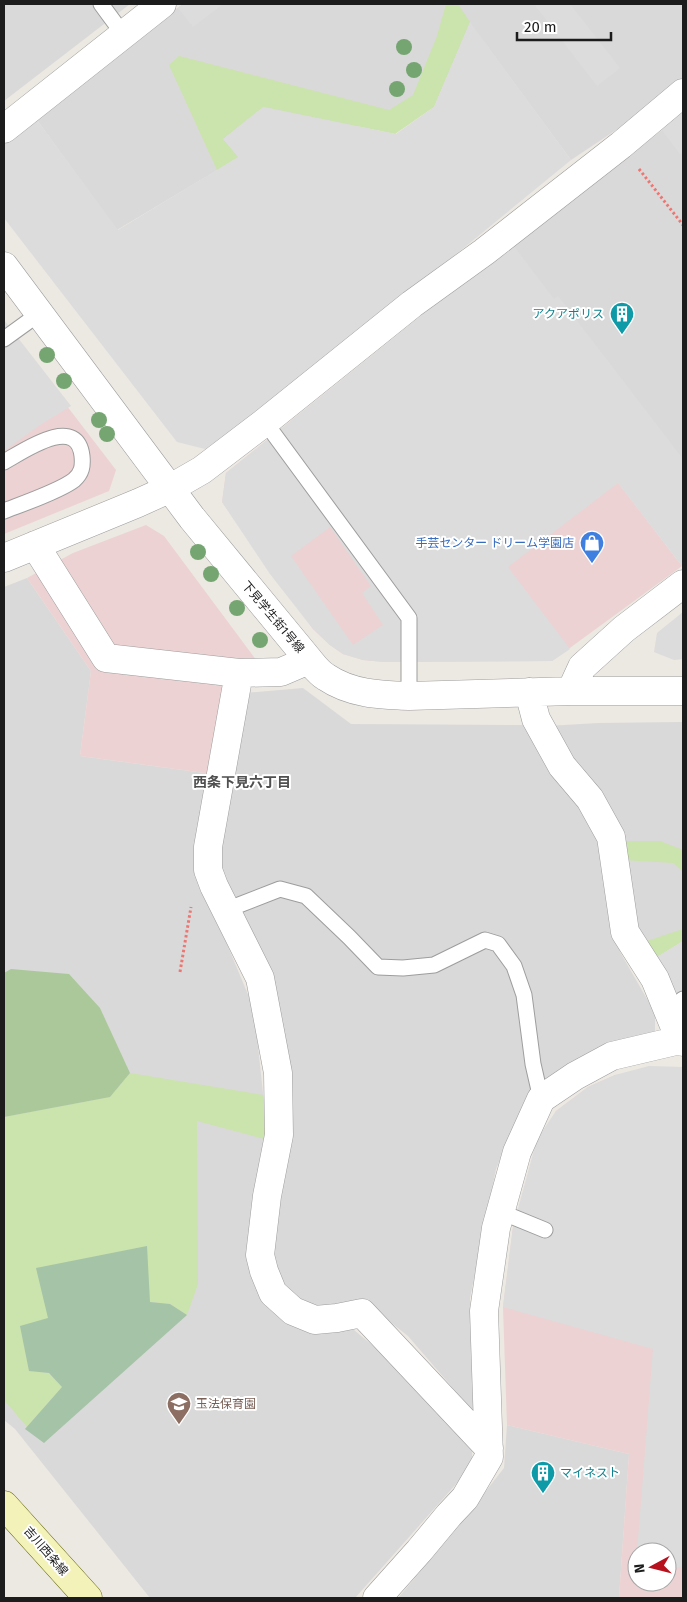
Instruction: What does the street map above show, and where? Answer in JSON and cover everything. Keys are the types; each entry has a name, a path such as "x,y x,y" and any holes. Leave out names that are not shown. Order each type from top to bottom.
{"main road":[{"name":"吉川西条線","path":"4,1505 88,1598"}],"street":[{"path":"4,130 162,4"},
{"path":"4,558 169,489 202,470 412,304 484,252 621,145 683,93"},
{"name":"下見学生街1号線","path":"4,266 169,489 324,676 345,688 363,693 409,696 571,691 683,691"},
{"path":"35,545 106,658 240,673 281,672 309,660"},
{"path":"571,691 582,667 624,629 683,584"},
{"path":"240,673 208,847 208,870 260,978 278,1073 279,1134 267,1196 260,1255 264,1270 273,1293 293,1311 315,1320 362,1313 489,1448"},
{"path":"377,1598 419,1552 448,1515 465,1498 489,1457 484,1311 496,1228 517,1152 541,1099 575,1076 612,1056 681,1041 676,1006 655,979 625,932 610,837 590,799 562,766 536,719 529,692"}],"lane":[{"path":"101,4 123,34"},
{"path":"4,339 40,313"},
{"path":"265,422 409,618 409,696"},
{"path":"4,462 48,438 63,436 74,440 81,450 82,471 73,481 4,511"},
{"path":"226,910 280,889 306,896 378,967 403,968 434,965 485,940 498,944 514,966 524,995 533,1064 541,1099"},
{"path":"501,1212 545,1230"}],"path":[{"path":"621,145 683,225"},
{"path":"180,972 190,907"}],"shaded area":[{"path":"4,4 130,4 4,101"},
{"path":"183,4 683,4 683,80 652,106 571,160 470,23 434,107 239,157 117,230 37,120"},
{"path":"183,4 223,4 193,27 178,8"},
{"path":"534,4 570,4 620,68 597,86"},
{"path":"470,22 571,160 405,296 238,426 205,449 177,442 4,218 4,145 37,120 118,230 238,157 223,139 263,107 396,134 434,107"},
{"path":"683,106 683,151 680,154 658,125"},
{"path":"683,114 683,565 464,282"},
{"path":"513,245 554,299 558,296 683,459 682,566 618,483 508,567 570,649 552,661 385,662 363,660 343,654 313,629 270,574 222,502 226,473 438,302","holes":["330,527 371,586 362,593 383,625 353,645 291,556"]},
{"path":"464,282 682,566 552,661 385,662 363,660 343,654 313,629 222,502 226,473"},
{"path":"4,320 71,406 40,425 4,451"},
{"path":"4,324 116,470 109,491 4,534"},
{"path":"146,525 164,536 257,661 212,774 80,756 91,671 27,578 73,553"},
{"path":"27,578 91,671 80,756 212,774 204,889 254,1009 268,1140 267,1295 298,1329 354,1330 396,1365 472,1451 472,1466 355,1598 150,1598 15,1429 4,1420 4,587"},
{"path":"683,612 683,659 674,660 654,652 657,633"},
{"path":"303,688 351,724 526,725 598,834 620,952 655,1013 655,1034 556,1073 521,1109 496,1169 470,1298 477,1416 408,1336 370,1306 342,1310 295,1304 277,1281 273,1258 287,1143 243,932 216,854 245,693"},
{"path":"683,722 683,941 652,960 636,934 624,879 547,726"},
{"path":"683,941 683,1020 652,960"},
{"path":"649,1066 683,1067 683,1567 677,1567 677,1542 638,1542 653,1349 503,1307 513,1227 537,1139 556,1111 588,1087 615,1075"},
{"path":"683,1067 683,1598 619,1598 629,1454 507,1425 503,1307 513,1227 556,1111 588,1087 615,1075"},
{"path":"507,1425 629,1454 619,1598 398,1598 453,1533 504,1468"}],"green space":[{"path":"446,4 458,4 470,22 434,107 395,134 264,107 223,139 239,157 217,170 169,65 179,56 389,110 413,95 437,36"},
{"path":"619,841 660,841 683,850 683,872 673,863 622,860"},
{"path":"683,929 683,941 652,960 641,943"},
{"path":"11,969 69,974 100,1008 130,1073 110,1097 4,1117 4,973"},
{"path":"130,1073 263,1095 268,1140 197,1121 198,1284 187,1315 170,1304 150,1302 48,1318 30,1371 49,1373 62,1387 27,1427 4,1400 4,1117 110,1097"},
{"path":"147,1246 150,1302 170,1304 187,1315 44,1443 25,1429 62,1387 49,1373 29,1371 20,1326 48,1318 36,1268"}],"place":[{"name":"アクアポリス","path":"622,335"},
{"name":"手芸センター ドリーム学園店","path":"592,564"},
{"name":"玉法保育園","path":"179,1425"},
{"name":"マイネスト","path":"543,1494"}],"district":[{"name":"西条下見六丁目","path":"242,782"}]}
